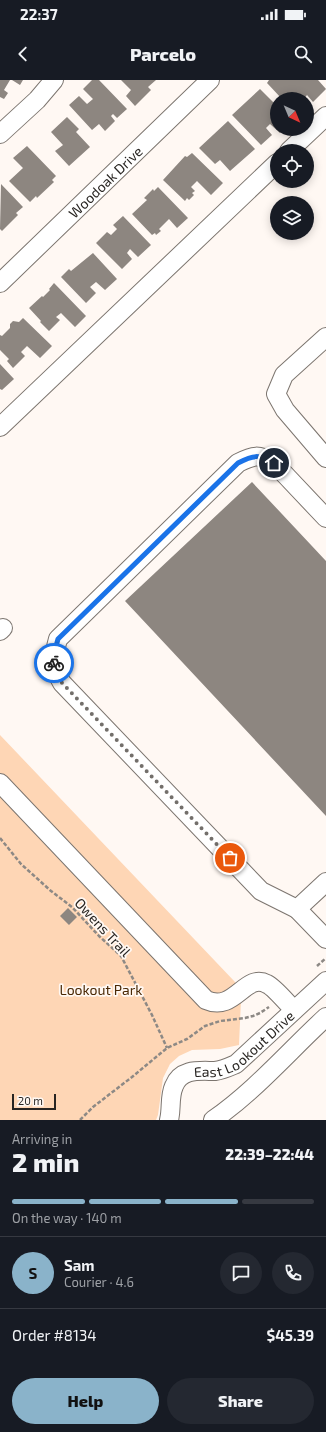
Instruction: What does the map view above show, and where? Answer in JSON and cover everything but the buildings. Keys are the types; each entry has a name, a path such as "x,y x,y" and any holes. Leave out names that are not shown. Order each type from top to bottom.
{"street":[{"path":"0,134 37,100 54,80"},
{"name":"Woodoak Drive","path":"0,283 210,80"},
{"path":"296,144 326,116"},
{"path":"0,427 270,169"},
{"path":"326,337 284,375 276,394 285,410 326,458"},
{"path":"326,518 274,463 266,458 256,456 247,458 238,463 58,639 55,650 54,664 56,672 62,683 261,891 297,910 326,939"},
{"path":"0,783 206,1000 212,1003 220,1004 257,981 268,984 294,1010"},
{"path":"297,910 326,882"},
{"name":"East Lookout Drive","path":"173,1115 172,1092 174,1084 182,1075 196,1070 224,1069 236,1064 294,1010 320,975"},
{"name":"East Lookout Drive","path":"213,1120 262,1080 326,1017"},
{"path":"241,1059 262,1080"}],"path":[{"name":"Owens Trail","path":"0,838 21,864 51,891 68,903 120,956 152,1015 167,1048"},
{"path":"320,975 326,958"},
{"path":"80,1120 93,1107 167,1048 187,1039 205,1026 220,1021 245,1018 260,1013 281,997"}],"green space":[{"name":"Lookout Park","path":"0,735 235,982 241,1000 239,1045 220,1049 192,1050 179,1056 170,1064 163,1078 156,1120 0,1120"}],"way so far":[{"path":"54,663 56,672 62,683 230,858"}],"route":[{"path":"54,663 58,639 238,463 247,458 256,456 266,458 274,463"}]}
